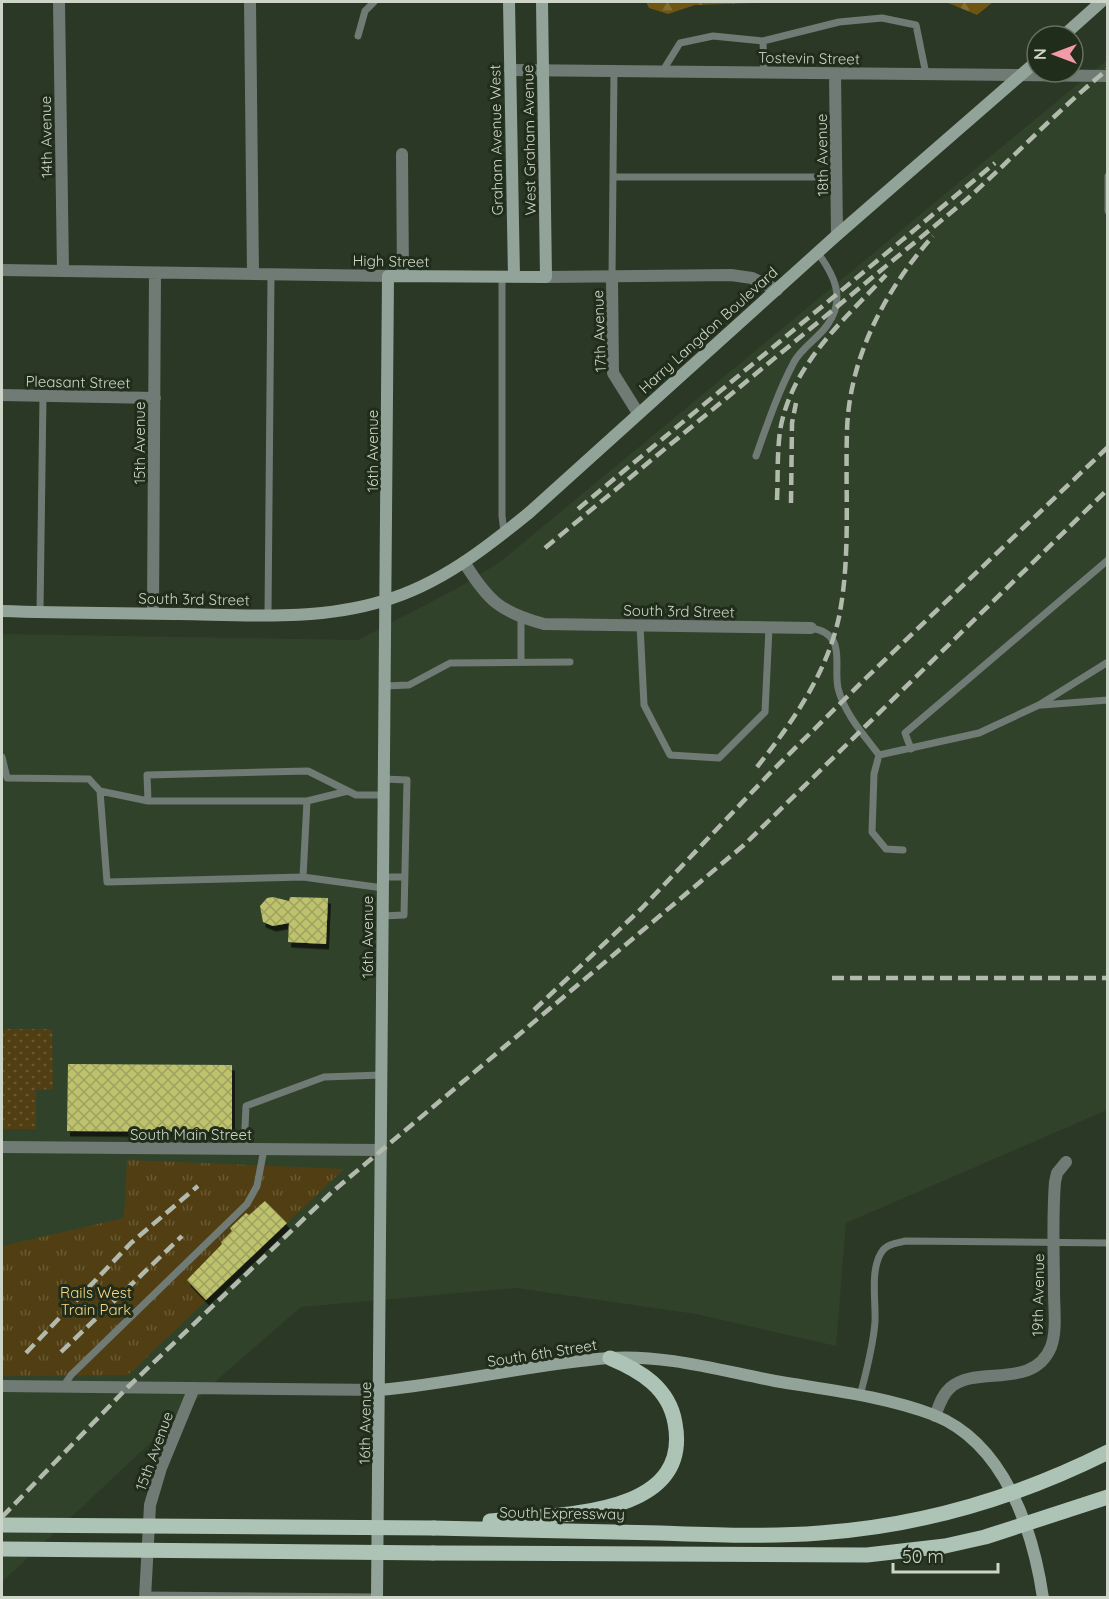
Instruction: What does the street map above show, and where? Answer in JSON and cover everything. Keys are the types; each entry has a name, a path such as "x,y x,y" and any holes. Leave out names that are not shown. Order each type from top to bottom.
{"main road":[{"path":"434,1528 612,1507 636,1499 650,1491 668,1468 675,1449 676,1434 672,1412 653,1382 637,1369 610,1358"},
{"name":"South Expressway","path":"2,1525 434,1528 722,1535 822,1533 914,1520 1012,1494 1107,1452"},
{"path":"2,1549 844,1557 945,1546 1026,1525 1107,1497"}],"street":[{"name":"14th Avenue","path":"59,2 63,271"},
{"path":"250,2 253,274"},
{"name":"Graham Avenue West","path":"508,277 509,2"},
{"name":"West Graham Avenue","path":"542,2 546,277"},
{"path":"1076,24 1101,2"},
{"name":"Tostevin Street","path":"510,70 1107,76"},
{"name":"18th Avenue","path":"836,74 837,235"},
{"name":"Harry Langdon Boulevard","path":"386,601 423,585 464,562 505,533 837,235 1023,75"},
{"path":"402,154 403,276"},
{"name":"High Street","path":"2,270 508,277 731,275 752,278 777,290"},
{"name":"15th Avenue","path":"153,614 155,273"},
{"name":"16th Avenue","path":"377,1597 388,276"},
{"name":"17th Avenue","path":"612,277 613,373 638,413"},
{"name":"Pleasant Street","path":"2,396 155,398"},
{"name":"South 3rd Street","path":"464,562 490,600 501,609 520,618 544,624 811,628"},
{"name":"South 3rd Street","path":"2,612 268,615 349,610 386,601"},
{"name":"South Main Street","path":"2,1147 381,1150"},
{"name":"19th Avenue","path":"935,1416 945,1393 958,1382 1018,1374 1033,1367 1050,1350 1053,1340 1055,1182 1057,1173 1066,1162"},
{"name":"South 6th Street","path":"2,1386 380,1390 436,1385 610,1358 672,1362 860,1396 935,1416 982,1448 1012,1494 1026,1525"},
{"name":"15th Avenue","path":"145,1596 150,1505 194,1388"},
{"path":"1026,1525 1039,1568 1043,1598"}],"lane":[{"path":"358,36 364,10 374,2"},
{"path":"662,72 680,43 713,36 763,41 839,22 882,18 916,25 926,74"},
{"path":"763,41 764,73"},
{"path":"612,277 614,71"},
{"path":"1107,176 1107,211"},
{"path":"613,177 837,177"},
{"path":"756,456 795,360 829,324 834,309 837,293 834,274 818,253"},
{"path":"268,615 271,275"},
{"path":"505,533 501,516 508,277"},
{"path":"40,612 43,396"},
{"path":"911,748 905,733 1107,560"},
{"path":"520,618 521,662"},
{"path":"640,625 645,705 670,755 718,758 765,712 769,628"},
{"path":"811,628 823,630 832,639 839,658 838,687 860,732 879,755"},
{"path":"385,686 409,686 450,663 570,662"},
{"path":"879,755 979,733 1039,705 1107,662"},
{"path":"1039,705 1107,700"},
{"path":"879,755 874,774 872,832 886,849 903,850"},
{"path":"2,758 7,778 89,779 100,791 148,801 307,801 348,791"},
{"path":"148,801 147,775 308,771 356,795 383,795"},
{"path":"382,916 404,915 407,780 384,779"},
{"path":"100,791 107,882 303,877 383,883 405,878"},
{"path":"303,877 307,801"},
{"path":"244,1149 246,1106 324,1077 382,1075"},
{"path":"63,1387 71,1375 247,1204 257,1186 264,1149"},
{"path":"860,1396 871,1347 877,1265 882,1251 891,1244 906,1241 1107,1243"},
{"path":"145,1596 377,1597"}],"shaded area":[{"path":"1107,60 1107,1110 846,1223 836,1346 696,1314 516,1288 301,1307 226,1372 2,1582 2,634 358,640 458,588 500,562 1078,84 1085,84 1085,78"}],"green space":[{"path":"646,2 786,2 695,5 668,14 649,8"},
{"path":"946,2 993,2 977,15"},
{"path":"2,1029 52,1029 53,1089 36,1090 36,1129 2,1129"},
{"name":"Rails West Train Park","path":"127,1160 344,1169 128,1375 2,1376 2,1246 124,1218"}],"building":[{"path":"273,897 289,901 290,897 328,898 326,944 288,942 289,923 273,926 263,922 260,906 267,898"},
{"path":"68,1064 232,1065 232,1132 67,1131"},
{"path":"265,1201 287,1223 206,1300 187,1280 222,1244 221,1242 232,1231 230,1228 246,1213 249,1215"}],"railway":[{"path":"545,548 966,200 1108,69"},
{"path":"578,509 995,163"},
{"path":"757,767 807,696 833,638 839,617 845,571 847,431 849,404 855,377 862,351 885,302 933,236"},
{"path":"777,500 780,431 795,385 836,327 886,275"},
{"path":"791,503 792,423 796,403"},
{"path":"534,1010 642,908 772,771 866,678 1108,447"},
{"path":"2,1517 128,1387 332,1192 744,845 1108,489"},
{"path":"832,978 1108,978"},
{"path":"26,1353 131,1243 198,1186"},
{"path":"61,1352 182,1236"}]}
